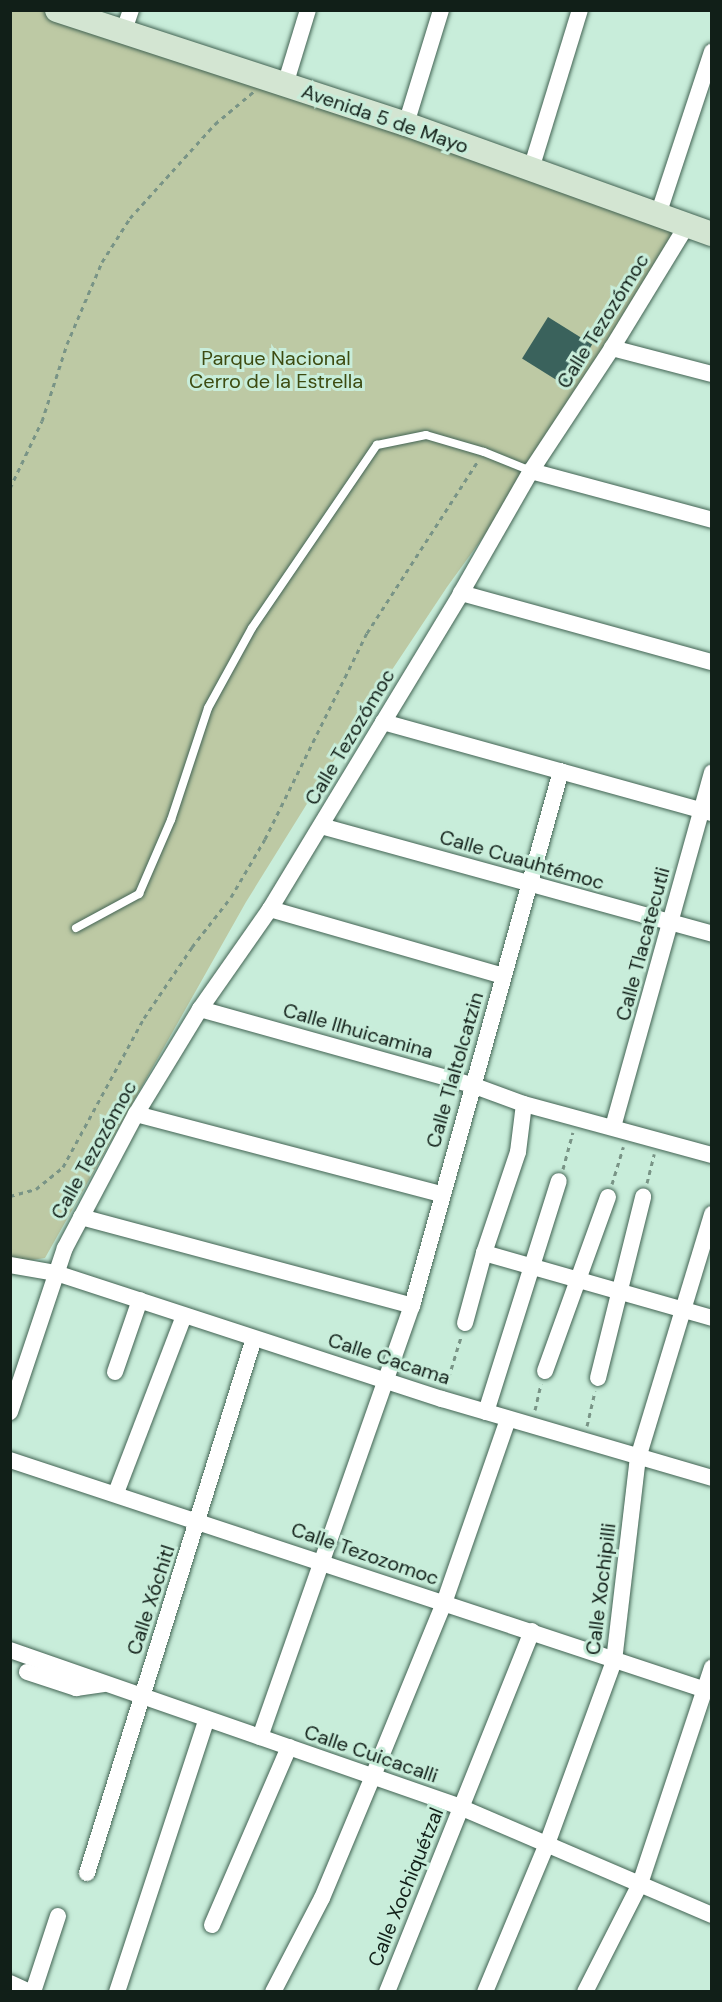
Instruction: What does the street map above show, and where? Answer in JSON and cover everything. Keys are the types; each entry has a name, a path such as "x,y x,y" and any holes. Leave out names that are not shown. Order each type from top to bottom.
{"street":[{"name":"Avenida 5 de Mayo","path":"57,10 406,124 711,234"},
{"path":"123,33 131,10"},
{"path":"277,82 308,10"},
{"path":"406,124 441,10"},
{"path":"531,169 580,10"},
{"path":"658,215 711,52"},
{"name":"Calle Tezozómoc","path":"10,1412 65,1248 136,1114 200,1009 270,909 462,593 531,471 612,348 687,225"},
{"path":"612,348 711,374"},
{"path":"531,471 711,520"},
{"path":"462,593 711,662"},
{"path":"383,722 706,811"},
{"name":"Calle Tlaltolcatzin","path":"387,1379 412,1306 561,771"},
{"name":"Calle Tlacatecutli","path":"621,1129 671,923 706,811 711,773"},
{"name":"Calle Cuauhtémoc","path":"321,826 711,934"},
{"path":"270,909 503,976"},
{"name":"Calle Ilhuicamina","path":"200,1009 472,1085 524,1104 711,1155"},
{"path":"465,1323 484,1253 518,1152 524,1104"},
{"path":"136,1114 442,1194"},
{"path":"486,1413 559,1181"},
{"path":"545,1371 608,1197"},
{"path":"598,1378 643,1197"},
{"name":"Calle Xochipilli","path":"485,1992 547,1844 614,1661 638,1458 711,1214"},
{"path":"81,1217 412,1306"},
{"path":"484,1253 711,1318"},
{"name":"Calle Cacama","path":"10,1265 56,1273 486,1413 711,1478"},
{"path":"115,1372 140,1300"},
{"path":"116,1493 184,1316"},
{"name":"Calle Xóchitl","path":"87,1873 254,1338"},
{"path":"260,1737 387,1379"},
{"path":"273,1992 322,1898 444,1603 508,1419"},
{"name":"Calle Tezozomoc","path":"10,1460 198,1520 706,1690"},
{"name":"Calle Xochiquétzal","path":"387,1992 532,1631"},
{"name":"Calle Cuicacalli","path":"10,1650 460,1807 711,1915"},
{"path":"585,1992 640,1884 706,1690 711,1668"},
{"path":"27,1672 76,1688 109,1683"},
{"path":"117,1992 207,1719"},
{"path":"212,1925 289,1747"},
{"path":"10,1983 31,1992 58,1916"}],"lane":[{"path":"76,928 139,894 171,820 207,708 252,628 377,445 426,435 484,452 531,471"}],"path":[{"path":"10,488 42,421 67,344 102,262 130,218 215,124 277,82"},
{"path":"10,1196 36,1189 63,1167 144,1018 192,947 231,897 265,839 367,633 484,452"},
{"path":"559,1181 577,1119"},
{"path":"608,1197 621,1129"},
{"path":"643,1197 658,1141"},
{"path":"442,1399 465,1323"},
{"path":"531,1426 545,1371"},
{"path":"583,1442 598,1378"}],"green space":[{"name":"Parque Nacional Cerro de la Estrella","path":"50,10 682,227 531,471 447,587 364,712 246,902 45,1258 18,1262 10,1260 10,11"}],"building":[{"path":"548,317 592,345 566,386 522,359"}]}
